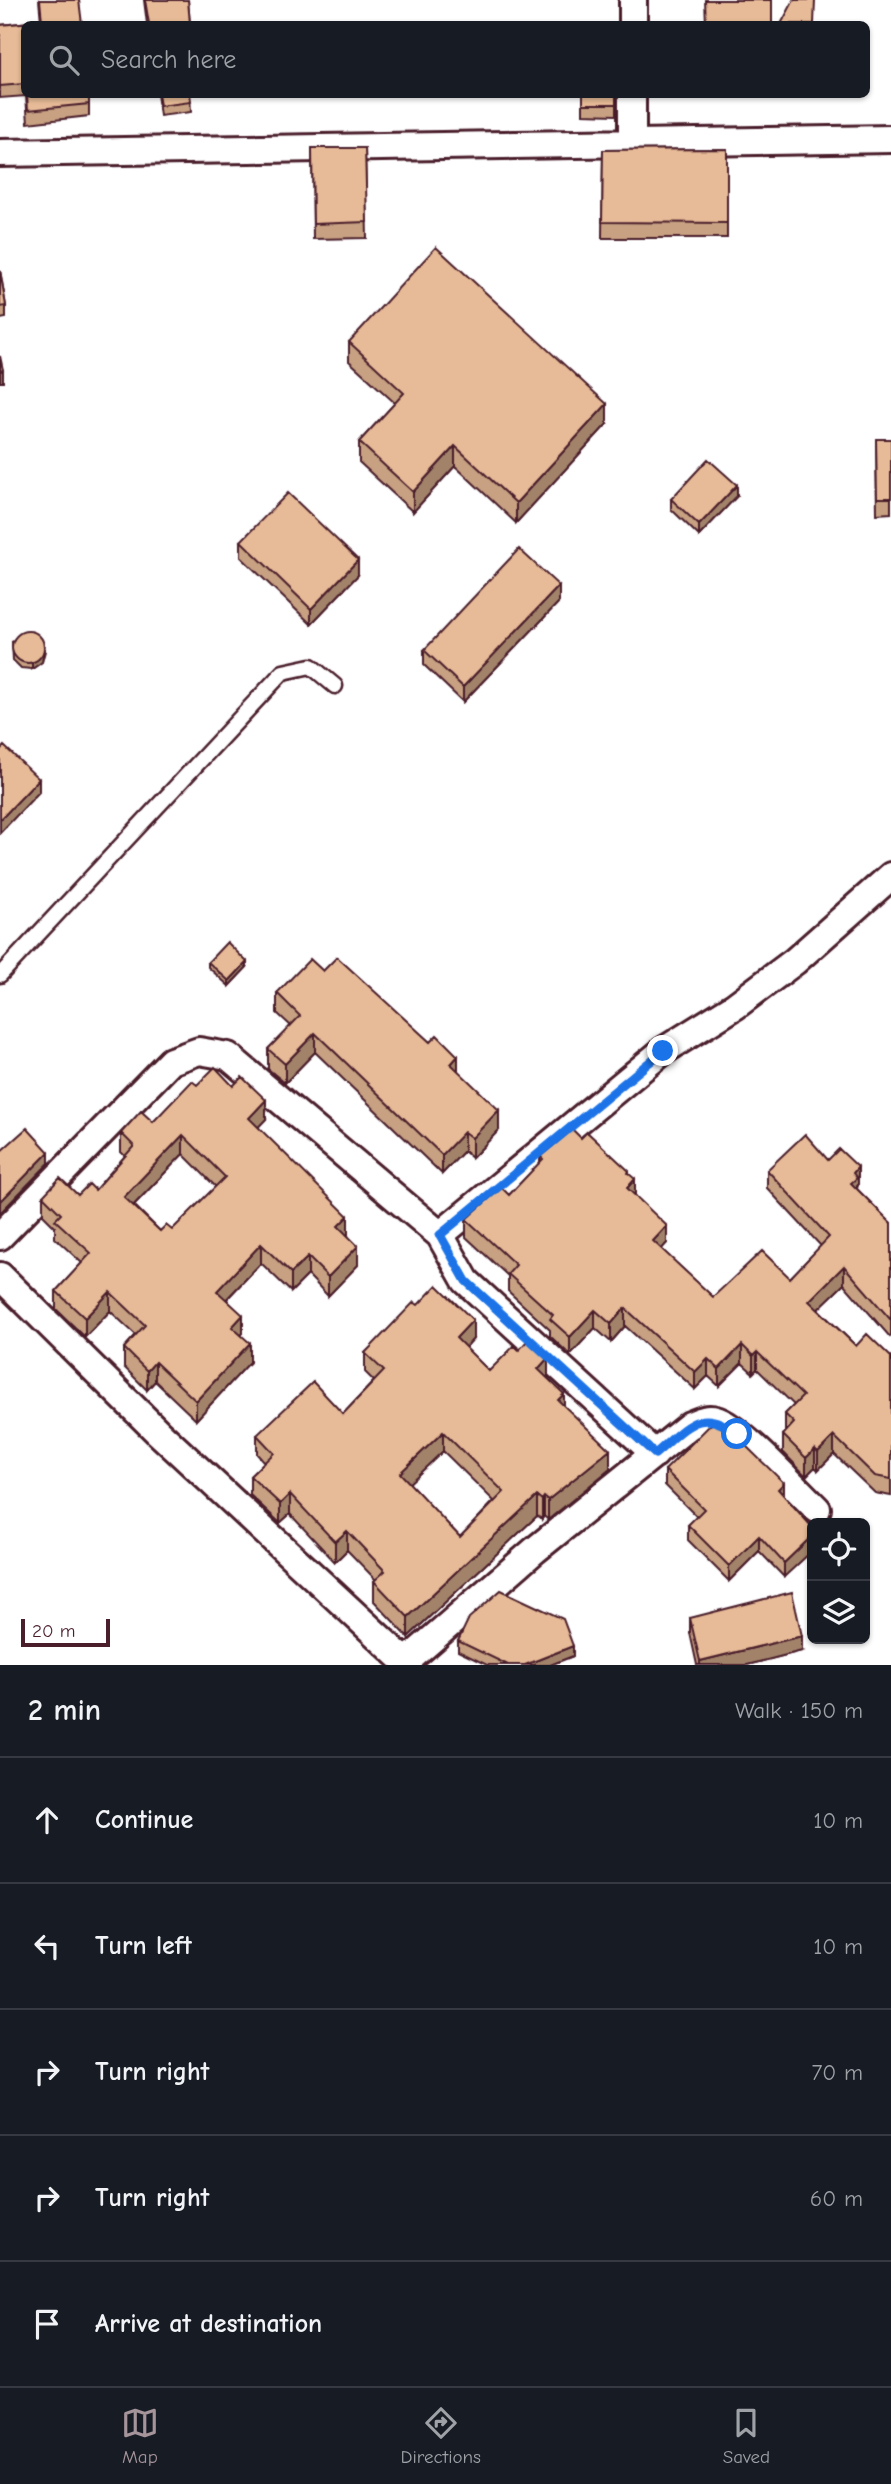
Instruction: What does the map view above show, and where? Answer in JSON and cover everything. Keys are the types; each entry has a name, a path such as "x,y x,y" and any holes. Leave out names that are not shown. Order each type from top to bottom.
{"street":[{"path":"633,0 633,21"},
{"path":"632,98 632,141"},
{"path":"0,153 891,139"},
{"path":"440,1235 663,1051 735,1006 796,961 891,876"},
{"path":"0,1236 171,1061 199,1051 228,1056 440,1235 466,1281 655,1454"},
{"path":"0,1276 158,1432 408,1663 535,1550 690,1425 704,1419 716,1420 749,1443 817,1509"}],"lane":[{"path":"0,975 283,672 311,666 335,686"}],"building":[{"path":"40,0 79,0 82,21 42,21"},
{"path":"145,0 188,0 190,21 148,21"},
{"path":"705,0 772,0 772,21 706,21"},
{"path":"794,0 815,0 814,21 783,21"},
{"path":"21,23 21,84 0,86 0,25"},
{"path":"27,98 89,98 89,104 28,110"},
{"path":"159,98 190,98 191,102 160,106"},
{"path":"583,98 616,98 616,104 583,104"},
{"path":"312,148 365,148 367,222 313,224"},
{"path":"727,149 727,223 602,222 603,150"},
{"path":"436,247 607,404 516,503 455,446 413,492 359,442 404,393 349,342"},
{"path":"0,270 6,306 0,307"},
{"path":"876,439 891,439 891,498 877,498"},
{"path":"708,459 737,485 699,525 671,499"},
{"path":"288,493 358,560 311,609 241,541"},
{"path":"519,549 559,586 463,687 424,650"},
{"path":"28,631 40,635 44,647 40,659 28,663 16,659 12,647 16,635"},
{"path":"4,746 39,779 0,820 0,750"},
{"path":"227,942 247,962 229,981 208,962"},
{"path":"337,957 430,1042 437,1035 458,1056 451,1064 499,1110 472,1138 464,1132 442,1155 315,1033 285,1064 268,1049 300,1016 277,993 310,959 323,971"},
{"path":"215,1067 233,1086 242,1077 266,1100 249,1118 348,1216 338,1226 358,1246 328,1277 308,1257 291,1273 261,1244 217,1291 243,1315 232,1327 250,1343 196,1401 155,1362 147,1371 124,1348 145,1325 110,1292 85,1318 56,1291 91,1253 55,1220 61,1214 43,1196 60,1178 78,1195 89,1184 95,1190 134,1146 121,1133 141,1111 153,1122 192,1081 197,1085","holes":["183,1135 225,1177 172,1230 166,1225 160,1231 124,1197"]},
{"path":"27,1128 49,1152 0,1202 0,1152"},
{"path":"572,1129 581,1138 587,1132 629,1171 635,1179 627,1188 667,1226 653,1241 713,1297 762,1251 790,1278 829,1237 767,1170 805,1134 828,1160 839,1149 858,1167 853,1173 857,1178 851,1183 891,1223 891,1319 844,1266 809,1301 856,1346 867,1334 891,1357 891,1479 875,1476 834,1436 818,1452 815,1449 806,1458 783,1435 794,1423 785,1414 803,1396 757,1352 753,1356 742,1345 719,1369 708,1359 695,1372 625,1308 611,1324 595,1310 570,1337 550,1319 553,1315 508,1274 516,1265 466,1219 501,1187 509,1195 543,1159 540,1156"},
{"path":"437,1285 473,1320 456,1338 489,1371 514,1346 519,1350 528,1340 548,1358 538,1369 564,1394 558,1400 610,1450 548,1500 537,1496 408,1617 374,1581 385,1571 347,1531 335,1542 290,1494 280,1504 250,1476 274,1453 257,1435 313,1382 343,1414 384,1371 365,1353 414,1302 418,1305","holes":["443,1432 504,1492 460,1537 400,1473"]},
{"path":"714,1421 742,1442 784,1483 778,1489 807,1521 807,1541 784,1563 759,1536 729,1566 688,1525 704,1509 665,1470"},
{"path":"501,1590 563,1619 573,1646 525,1665 508,1665 458,1641 469,1618"},
{"path":"792,1592 802,1636 700,1661 690,1618"}],"route":[{"path":"663,1051 440,1235 466,1281 655,1454 690,1425 704,1419 725,1424 737,1434"}]}
